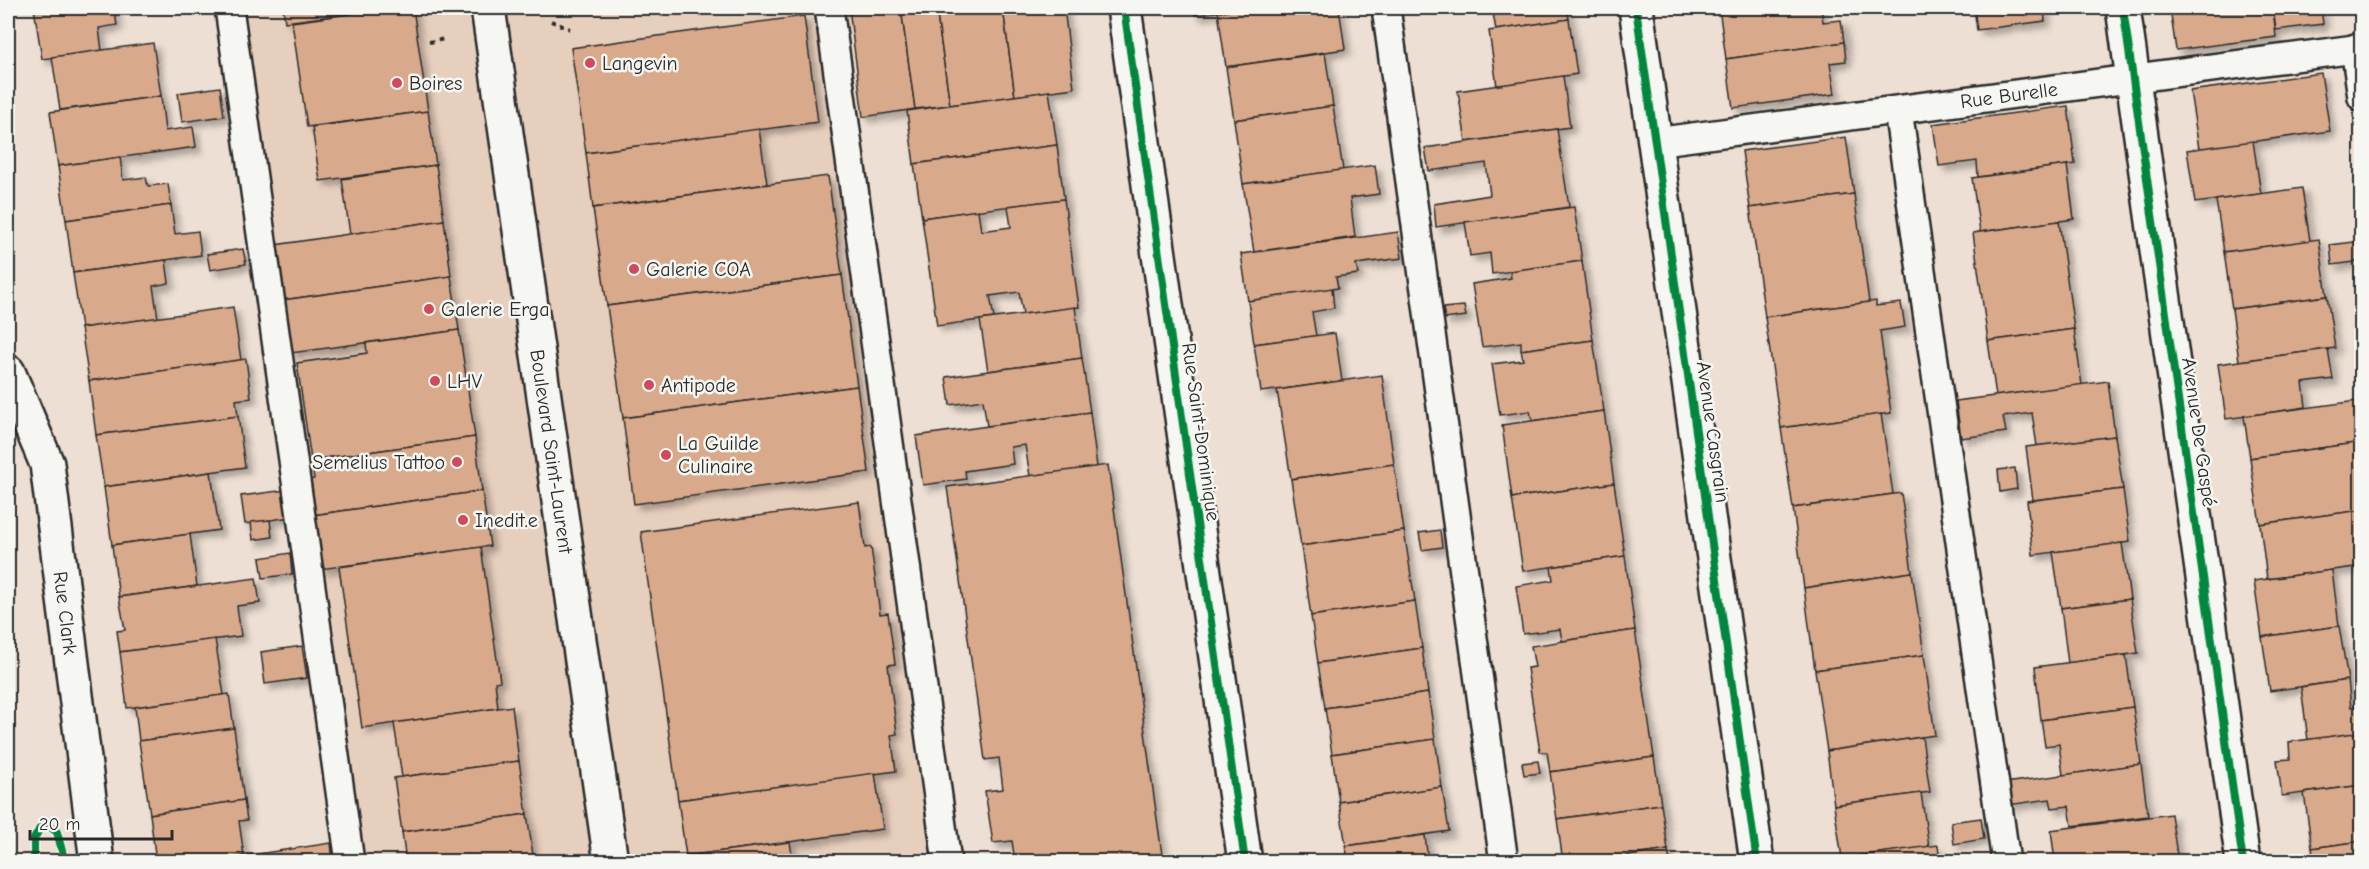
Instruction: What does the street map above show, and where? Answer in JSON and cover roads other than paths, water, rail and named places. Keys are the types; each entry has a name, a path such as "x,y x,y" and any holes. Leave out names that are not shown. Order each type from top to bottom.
{"street":[{"name":"Boulevard Saint-Laurent","path":"488,8 611,861"},
{"name":"Rue Saint-Dominique","path":"1124,8 1245,861"},
{"name":"Avenue Casgrain","path":"1636,8 1756,861"},
{"name":"Avenue De Gaspé","path":"2122,8 2243,861"},
{"name":"Rue Clark","path":"8,372 47,464 97,861"}],"lane":[{"path":"229,8 350,861"},
{"path":"829,8 947,861"},
{"path":"1386,8 1504,861"},
{"path":"2358,48 2361,97"},
{"name":"Rue Burelle","path":"1655,142 2358,48"},
{"path":"1898,110 2006,861"}],"place":[{"name":"Langevin","path":"590,63"},
{"name":"Boires","path":"397,83"},
{"name":"Galerie COA","path":"634,269"},
{"name":"Galerie Erga","path":"429,309"},
{"name":"LHV","path":"435,381"},
{"name":"Antipode","path":"649,385"},
{"name":"La Guilde Culinaire","path":"666,455"},
{"name":"Semelius Tattoo","path":"457,462"},
{"name":"Inedit.e","path":"463,520"}]}
